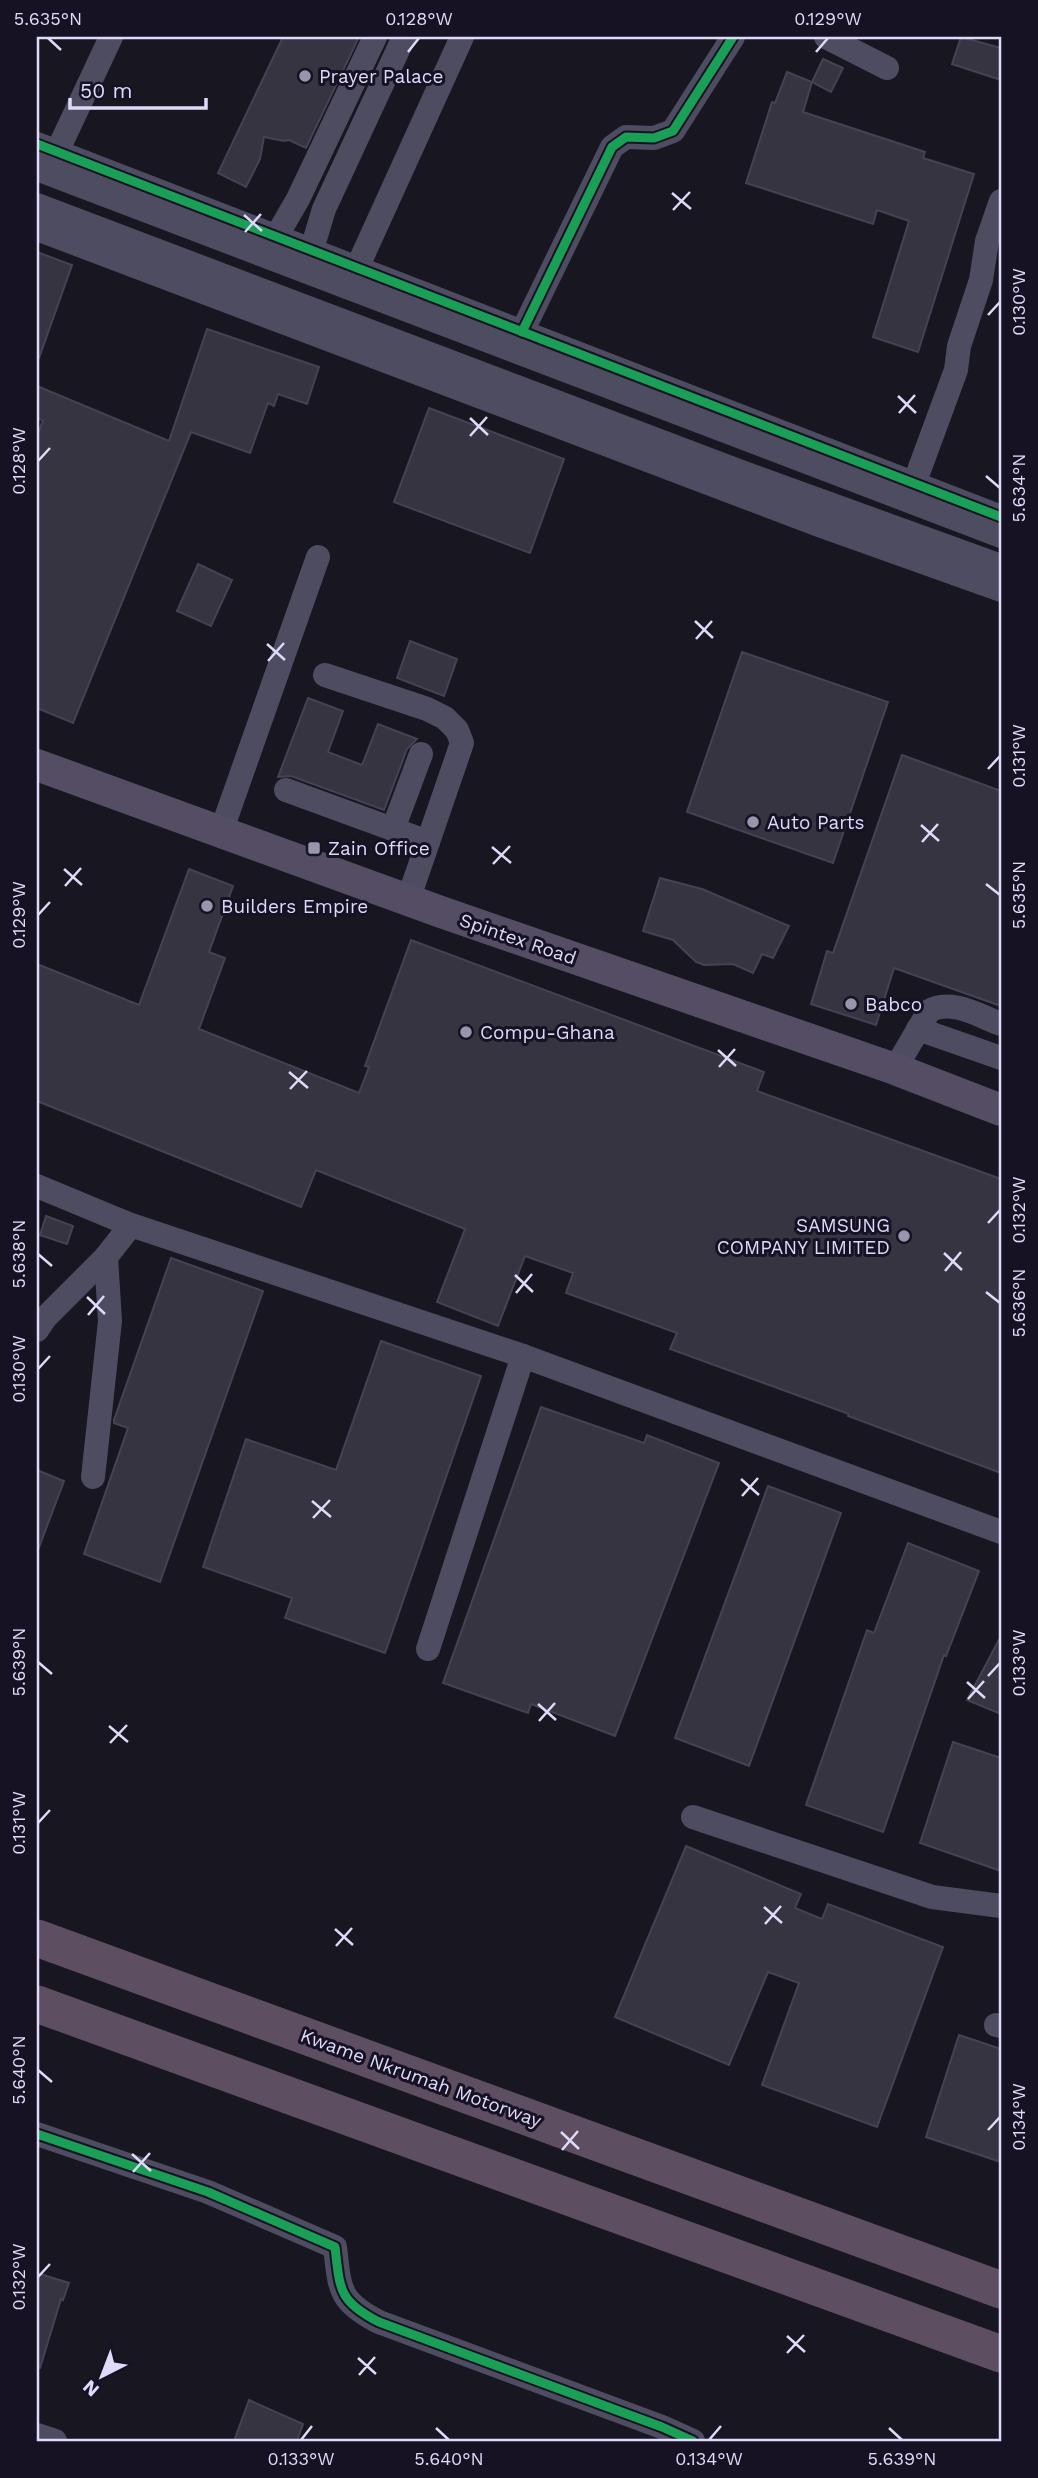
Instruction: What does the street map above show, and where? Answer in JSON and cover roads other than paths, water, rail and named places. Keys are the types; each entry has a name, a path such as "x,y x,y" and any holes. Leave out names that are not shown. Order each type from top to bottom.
{"highway":[{"name":"Kwame Nkrumah Motorway","path":"37,1938 1001,2290"},
{"path":"37,2004 1001,2354"}],"main road":[{"name":"Spintex Road","path":"37,765 408,900 895,1069 1001,1110"}],"street":[{"path":"111,37 47,148 1001,517"},
{"path":"276,237 299,199 376,37"},
{"path":"312,249 324,209 404,37"},
{"path":"357,268 462,37"},
{"path":"522,332 612,147 626,137 654,138 673,131 733,37"},
{"path":"827,37 887,68"},
{"path":"37,169 1001,536"},
{"path":"914,484 956,370 959,346 981,280 986,241 1001,201"},
{"path":"37,205 744,473 1001,566"},
{"path":"37,229 819,525 1001,590"},
{"path":"221,832 318,557"},
{"path":"325,675 428,709 445,718 457,730 462,743 408,900"},
{"path":"393,829 421,754"},
{"path":"286,790 428,842"},
{"path":"895,1069 929,1011 937,1006 953,1006 1001,1024"},
{"path":"918,1030 1001,1058"},
{"path":"37,1186 131,1225 523,1356 1001,1532"},
{"path":"37,1330 106,1257 131,1225"},
{"path":"93,1476 110,1321 106,1257"},
{"path":"428,1649 523,1356"},
{"path":"694,1817 932,1897 1001,1906"},
{"path":"37,2134 186,2184 335,2247 339,2281 345,2298 359,2311 379,2322 662,2427 693,2441"},
{"path":"37,2435 55,2441"}],"place":[{"name":"Prayer Palace","path":"305,76"},
{"name":"Auto Parts","path":"753,822"},
{"name":"Zain Office","path":"314,848"},
{"name":"Builders Empire","path":"207,906"},
{"name":"Babco","path":"851,1004"},
{"name":"Compu-Ghana","path":"466,1032"},
{"name":"SAMSUNG COMPANY LIMITED","path":"904,1236"}]}
